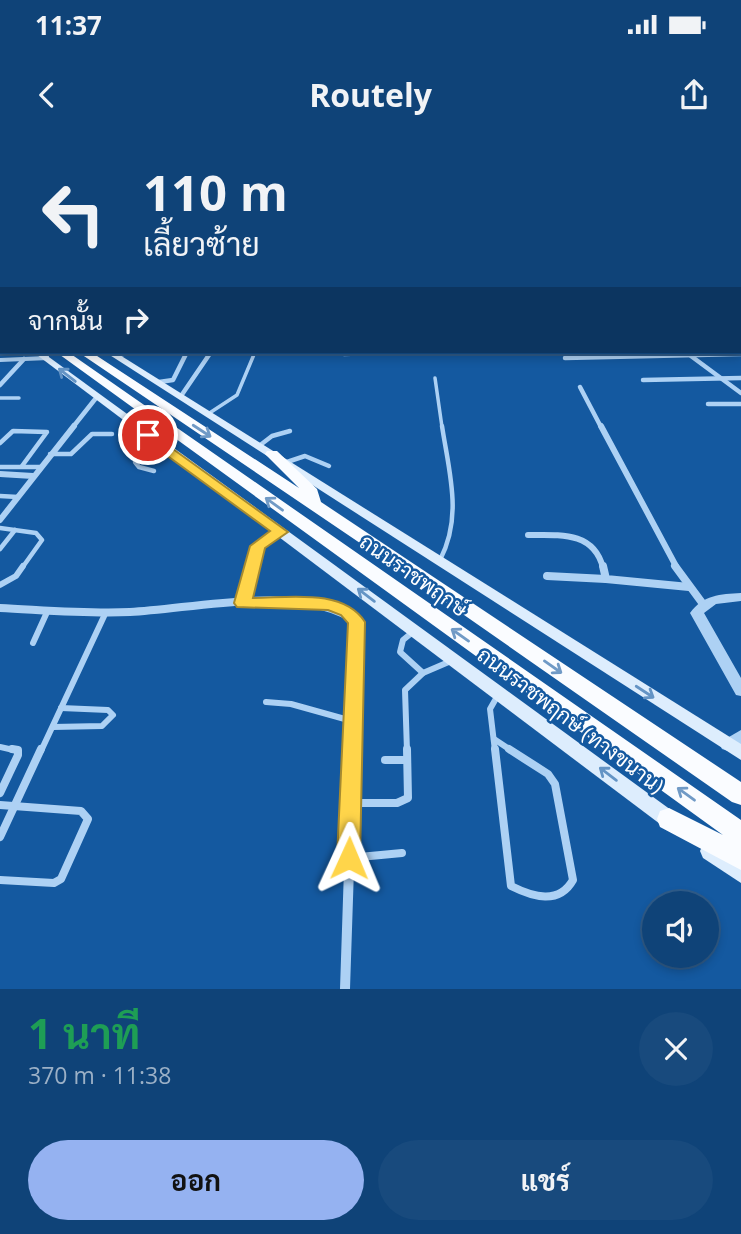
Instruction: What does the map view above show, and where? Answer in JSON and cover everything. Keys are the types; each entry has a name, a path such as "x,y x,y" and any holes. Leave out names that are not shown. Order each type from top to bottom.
{"main road":[{"name":"ถนนราชพฤกษ์","path":"48,354 741,834"},
{"name":"ถนนราชพฤกษ์ (ทางขนาน)","path":"48,354 96,398 500,692 741,873"},
{"name":"ถนนราชพฤกษ์","path":"87,354 741,795"},
{"path":"113,354 737,745"},
{"path":"265,450 312,492 313,504"},
{"path":"669,819 741,858"}],"street":[{"path":"0,360 48,354"},
{"path":"159,383 173,380 186,354"},
{"path":"181,396 210,354"},
{"path":"565,358 663,354"},
{"path":"688,354 741,393"},
{"path":"0,385 24,359"},
{"path":"643,380 741,379"},
{"path":"580,387 689,587 702,604"},
{"path":"0,520 96,398"},
{"path":"708,404 741,404"},
{"path":"0,474 33,476"},
{"path":"528,535 589,540 597,550 606,579"},
{"path":"547,576 689,587"},
{"path":"741,597 712,599 702,604 697,612 741,691"},
{"path":"0,608 106,612 243,603 330,605 353,616 357,622 345,989"}],"lane":[{"path":"208,414 237,395 255,354"},
{"path":"435,378 456,513 448,545 440,560"},
{"path":"0,398 19,398"},
{"path":"0,443 16,430 47,432 22,466"},
{"path":"265,450 272,436 290,431"},
{"path":"50,454 71,454 92,434 112,434"},
{"path":"154,471 139,467 135,462 164,447"},
{"path":"287,462 305,456 329,466"},
{"path":"0,467 40,467"},
{"path":"0,496 18,497"},
{"path":"0,528 36,533 42,540 16,576 0,585"},
{"path":"0,549 16,530"},
{"path":"243,603 258,546 280,532"},
{"path":"33,643 48,610"},
{"path":"0,837 106,612"},
{"path":"414,631 403,639 400,652 424,673"},
{"path":"349,803 406,800 405,691 424,673 453,660"},
{"path":"494,739 548,774 555,784 573,880 569,891 560,897 535,895 511,886 490,709 500,692"},
{"path":"266,702 291,704 352,721"},
{"path":"52,727 102,726 113,715 108,710 61,708"},
{"path":"0,747 13,747 18,750 18,755 0,793"},
{"path":"385,760 406,760"},
{"path":"0,805 81,811 88,819 61,878 54,883 0,880"},
{"path":"349,858 402,853"}],"route":[{"path":"148,435 280,532 258,546 243,603 330,605 347,611 357,622 349,858"}]}
